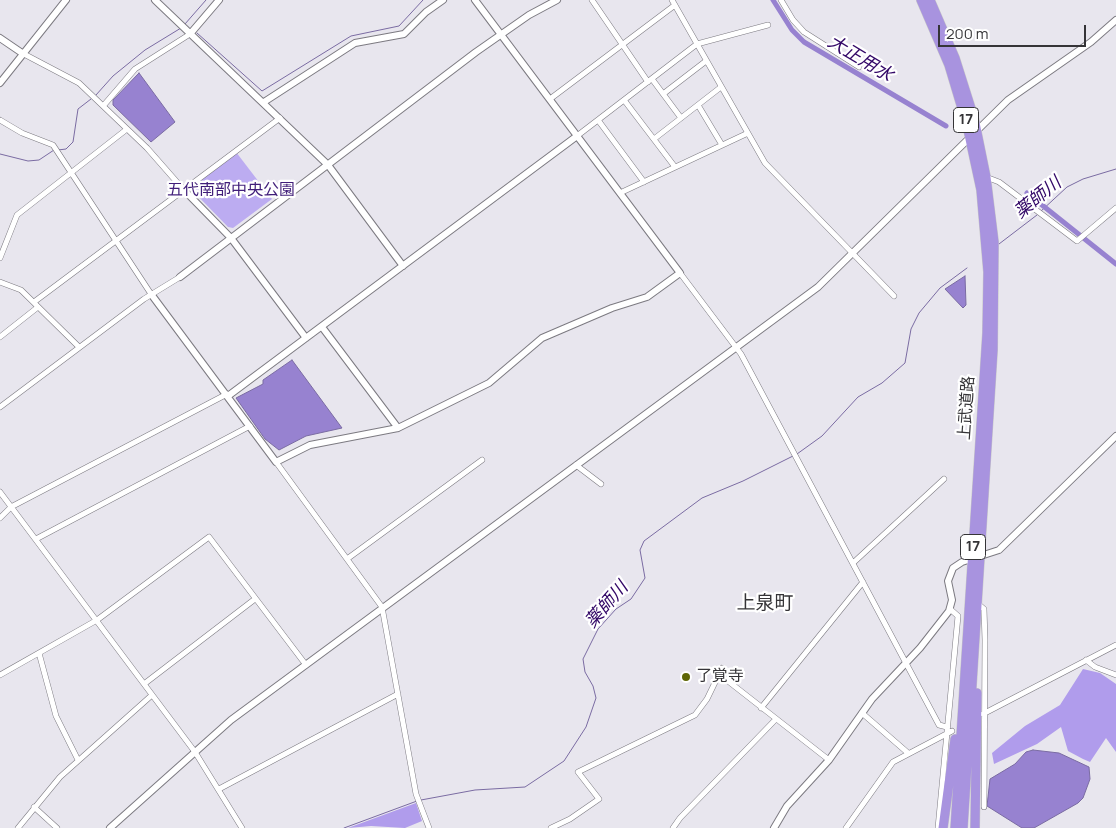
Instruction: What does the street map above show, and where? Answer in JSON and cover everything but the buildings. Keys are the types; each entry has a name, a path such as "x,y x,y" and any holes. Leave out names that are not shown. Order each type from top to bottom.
{"highway":[{"name":"上武道路","path":"921,0 949,65 970,138 990,244"},
{"name":"上武道路","path":"930,0 955,58 976,130 986,177 991,264 993,350 972,635 962,828"},
{"name":"上武道路","path":"955,828 972,635 978,604 977,558"},
{"path":"943,828 972,635"},
{"path":"972,635 977,652 976,828"}],"street":[{"path":"0,83 66,0"},
{"path":"155,0 328,165 403,266"},
{"path":"104,105 135,69 190,34 219,0"},
{"path":"264,102 355,43 404,34 426,12 443,0"},
{"path":"475,0 735,346 939,725 949,729"},
{"path":"0,408 151,294 180,277 501,35 529,15 557,0"},
{"path":"592,0 650,80 681,118"},
{"path":"781,0 793,20 804,32 859,67"},
{"path":"550,99 623,44 673,3 765,163 894,296"},
{"path":"110,828 231,720 735,346 818,287 1008,100 1092,42 1116,20"},
{"path":"0,518 11,507 228,395 322,327 698,44 768,25"},
{"path":"0,38 22,53 79,83 96,100 104,105 231,238 306,338"},
{"path":"663,94 706,61"},
{"path":"654,139 721,87"},
{"path":"624,100 675,167"},
{"path":"698,105 722,145"},
{"path":"0,337 115,241 280,118"},
{"path":"0,120 22,133 55,147 60,153 71,173 151,294 228,395 382,608 416,794 429,828"},
{"path":"598,120 644,182"},
{"path":"0,258 17,215 127,129"},
{"path":"620,193 748,133"},
{"path":"986,177 996,180 1078,241 1116,208"},
{"path":"276,462 310,446 398,428 489,383 542,338 612,308 647,297 680,273"},
{"path":"0,282 22,290 79,347"},
{"path":"322,327 398,428"},
{"path":"36,539 250,426"},
{"path":"774,828 787,806 829,760 862,713 907,663 950,609 952,600 948,581 951,571 959,563 999,550 1116,436"},
{"path":"347,559 482,460"},
{"path":"576,464 601,484"},
{"path":"853,563 944,479"},
{"path":"0,492 195,752 242,828"},
{"path":"0,675 97,620 209,537 306,665"},
{"path":"761,708 863,582"},
{"path":"144,684 255,599"},
{"path":"978,604 984,609 982,714 984,807"},
{"path":"938,828 946,734 949,729 958,616 950,609"},
{"path":"982,714 1116,645"},
{"path":"39,653 53,709 78,760"},
{"path":"1086,660 1095,667 1116,674"},
{"path":"550,828 570,819 599,799 578,772 695,715 707,699 722,668"},
{"path":"719,674 829,760"},
{"path":"219,789 398,694"},
{"path":"18,828 34,807 78,760 152,695"},
{"path":"862,713 908,753"},
{"path":"673,828 680,818 776,719"},
{"path":"846,828 893,762 946,734"},
{"path":"34,807 57,828"}],"green space":[{"name":"五代南部中央公園","path":"236,152 272,199 233,228 228,227 192,190 192,186"}],"shaded area":[{"path":"139,73 175,122 151,142 113,105 113,100"},
{"path":"965,276 966,305 963,308 945,289"},
{"path":"292,360 342,428 306,436 279,450 265,439 236,398 263,384 263,380"},
{"path":"1083,669 1100,673 1116,684 1116,752 1106,738 1090,762 1083,759 1068,751 1061,727 1037,744 994,764 992,753 1025,726 1060,705"},
{"path":"1033,750 1059,753 1089,767 1090,779 1083,798 1078,803 1034,828 1022,828 987,806 990,779 1015,764 1026,752"},
{"path":"416,803 422,821 405,828 371,826 348,828"}],"waterway":[{"path":"185,24 206,0"},
{"path":"197,33 262,91 351,36 399,26 423,0"},
{"name":"大正用水","path":"773,0 792,30 804,42 946,126"},
{"path":"96,95 113,76 145,50 181,28"},
{"path":"58,150 66,149 73,142 78,109 91,99"},
{"path":"0,154 28,161 39,160 54,150"},
{"name":"薬師川","path":"1040,212 1067,187 1083,179 1116,169"},
{"name":"大正用水","path":"1027,193 1116,264"},
{"name":"薬師川","path":"999,244 1037,215"},
{"name":"薬師川","path":"797,454 822,436 858,397 882,383 905,363 911,329 919,313 940,288 967,268"},
{"name":"薬師川","path":"421,800 475,790 525,787 564,761 586,727 596,698 593,686 585,672 583,659 598,629 616,609 631,599 645,578 640,550 644,541 702,498 743,481 793,456"},
{"name":"薬師川","path":"344,828 417,801"}],"place":[{"name":"了覚寺","path":"686,677"}],"district":[{"name":"上泉町","path":"765,604"}]}
